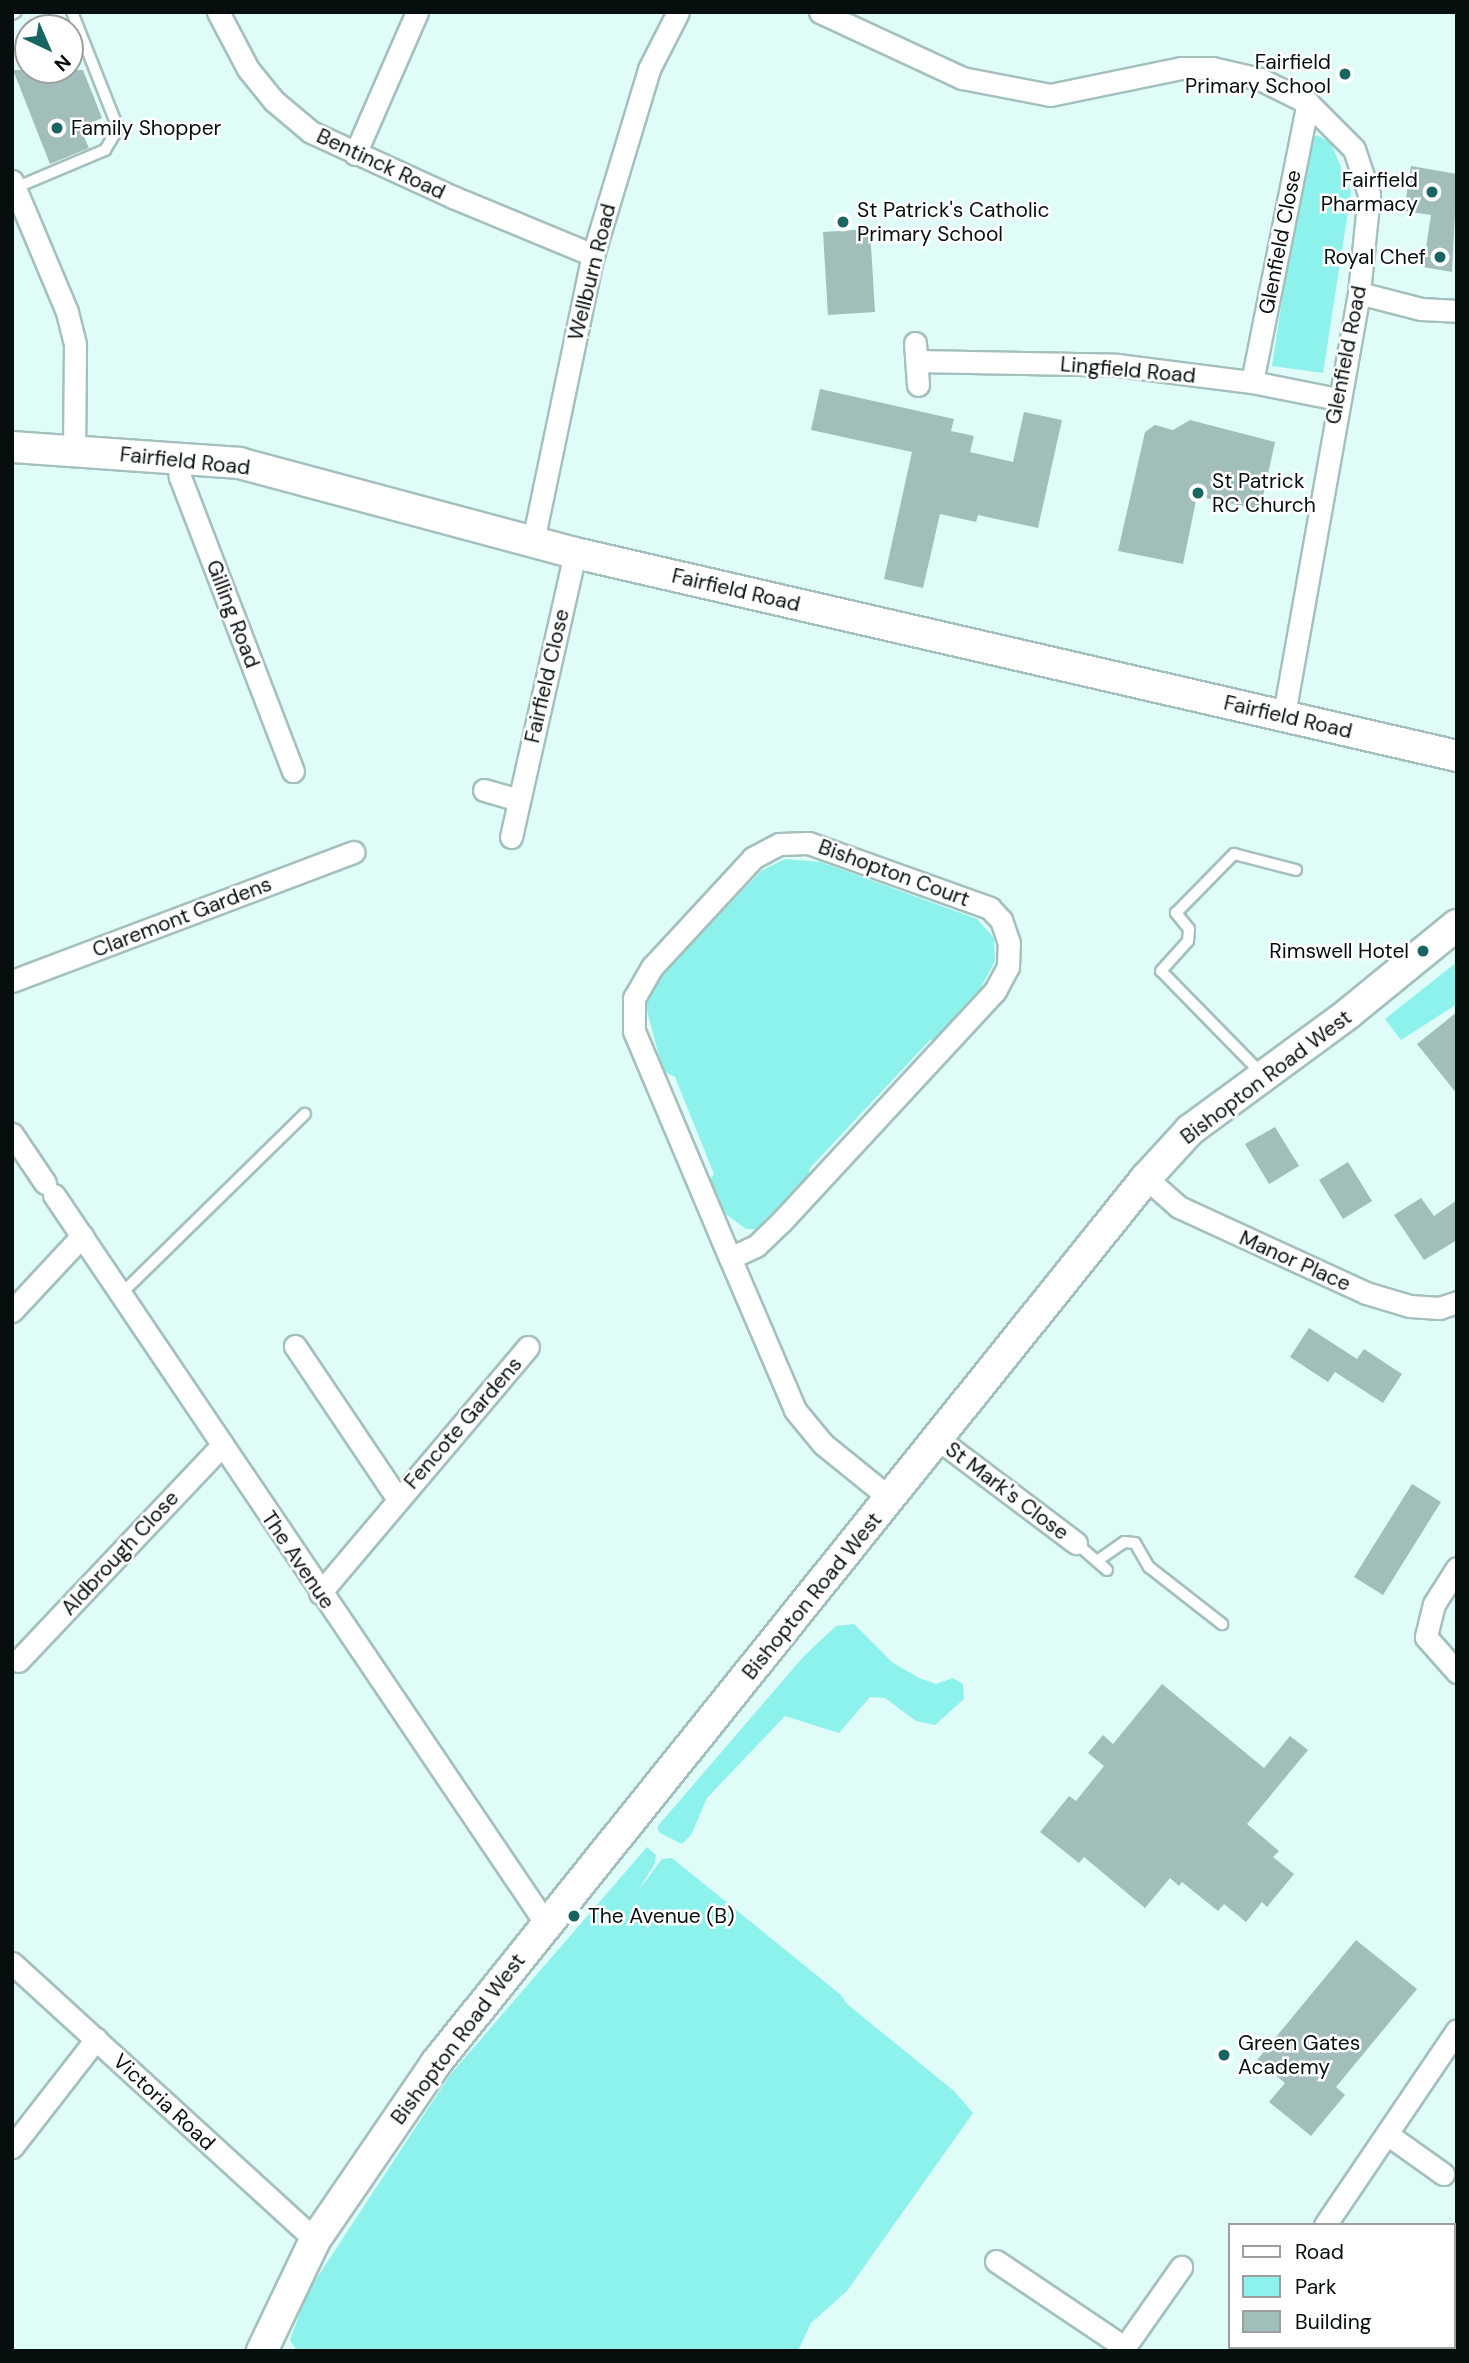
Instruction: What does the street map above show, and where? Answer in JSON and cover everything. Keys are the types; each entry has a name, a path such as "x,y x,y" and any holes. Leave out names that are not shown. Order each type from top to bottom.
{"street":[{"name":"Bentinck Road","path":"218,12 248,69 274,101 311,132 355,154 593,255"},
{"path":"355,154 417,12"},
{"name":"Wellburn Road","path":"533,541 593,255 649,69 678,12"},
{"name":"Glenfield Road","path":"820,12 962,78 1050,95 1181,68 1212,68 1260,79 1308,103 1354,149 1368,194 1359,293 1337,400 1283,719"},
{"name":"Glenfield Close","path":"1252,382 1308,103"},
{"path":"14,185 66,312 75,345 74,450"},
{"path":"1359,293 1421,309 1457,311"},
{"name":"Lingfield Road","path":"918,385 916,352 1117,365 1252,382 1337,400"},
{"name":"Fairfield Road","path":"12,447 178,456 239,463 575,553 1283,719 1457,756"},
{"name":"Gilling Road","path":"178,456 180,477 293,771"},
{"name":"Fairfield Close","path":"511,837 575,553"},
{"path":"484,790 519,800"},
{"name":"Bishopton Court","path":"730,1258 757,1246 781,1222 995,991 1008,967 1009,943 1001,920 990,908 794,841 753,858 652,967 634,998 635,1031 730,1258 794,1410 823,1444 891,1499"},
{"name":"Claremont Gardens","path":"12,981 353,852"},
{"name":"Bishopton Road West","path":"262,2351 315,2240 436,2063 1146,1178 1190,1130 1264,1077 1457,925"},
{"name":"The Avenue","path":"12,1133 546,1924"},
{"name":"Manor Place","path":"1146,1178 1179,1207 1366,1293 1410,1306 1439,1308 1457,1302"},
{"path":"12,1311 82,1236"},
{"name":"Fencote Gardens","path":"295,1346 398,1499"},
{"name":"Fencote Gardens","path":"320,1592 528,1347"},
{"name":"St Mark's Close","path":"938,1439 1076,1544"},
{"name":"Aldbrough Close","path":"18,1661 222,1445"},
{"path":"1457,1568 1434,1604 1426,1637 1457,1672"},
{"name":"Victoria Road","path":"12,1963 315,2240"},
{"path":"1326,2223 1457,2030"},
{"path":"12,2147 96,2039"},
{"path":"1387,2134 1443,2174"},
{"path":"996,2261 1123,2349 1181,2266"}],"lane":[{"path":"14,185 105,149 118,128 72,12"},
{"path":"1264,1077 1161,971 1188,942 1189,929 1176,913 1234,854 1297,870"},
{"path":"122,1293 305,1114"},
{"path":"1097,1561 1124,1542 1135,1544 1149,1567 1222,1624"},
{"path":"1076,1544 1107,1570"}],"green space":[{"path":"1317,135 1331,143 1351,192 1323,373 1272,366 1306,143"},
{"path":"785,859 821,862 977,919 994,938 995,961 969,1010 943,1038 930,1040 809,1169 811,1180 758,1229 746,1229 720,1210 708,1182 714,1174 675,1077 663,1071 646,1007 648,995 665,972 761,871"},
{"path":"1457,962 1457,1004 1401,1040 1385,1019"},
{"path":"854,1624 893,1663 919,1678 936,1684 953,1678 963,1684 964,1699 935,1725 916,1721 885,1698 870,1697 839,1733 785,1716 707,1798 691,1835 682,1844 660,1833 657,1827 804,1656 836,1626"},
{"path":"647,1847 656,1855 655,1863 638,1891 662,1859 672,1858 841,1995 847,2004 954,2091 973,2113 847,2291 811,2323 798,2351 297,2351 290,2340 307,2293 450,2075"}],"building":[{"path":"84,73 102,118 80,128 89,148 50,164 19,84 84,84"},
{"name":"Fairfield Pharmacy","path":"1411,166 1457,174 1452,272 1423,267 1431,215 1404,211"},
{"path":"870,229 875,312 828,315 823,232"},
{"path":"820,389 954,419 951,431 974,436 970,452 1013,462 1024,412 1062,420 1038,528 978,515 976,522 940,514 923,588 884,579 912,452 811,430"},
{"name":"St Patrick RC Church","path":"1190,420 1275,442 1260,510 1197,496 1183,564 1118,551 1145,432 1155,425 1173,430"},
{"path":"1457,1012 1457,1094 1417,1044"},
{"path":"1275,1127 1299,1166 1269,1184 1245,1144"},
{"path":"1348,1162 1372,1201 1343,1219 1319,1180"},
{"path":"1421,1198 1434,1216 1457,1200 1457,1240 1424,1260 1394,1215"},
{"path":"1309,1328 1357,1359 1364,1349 1402,1374 1383,1403 1335,1372 1328,1382 1290,1357"},
{"path":"1412,1484 1441,1502 1383,1595 1354,1577"},
{"path":"1162,1684 1264,1768 1290,1736 1308,1750 1247,1824 1279,1851 1273,1857 1294,1874 1267,1907 1262,1902 1246,1922 1224,1904 1218,1911 1182,1882 1179,1886 1170,1878 1145,1908 1084,1857 1079,1863 1040,1832 1069,1796 1076,1801 1104,1766 1088,1753 1103,1735 1113,1744"},
{"path":"1356,1940 1417,1989 1336,2087 1345,2095 1311,2136 1269,2102 1285,2083 1257,2060"}],"place":[{"name":"Fairfield Primary School","path":"1345,74"},
{"name":"Family Shopper","path":"57,128"},
{"name":"Fairfield Pharmacy","path":"1432,192"},
{"name":"St Patrick's Catholic Primary School","path":"843,222"},
{"name":"Royal Chef","path":"1440,257"},
{"name":"St Patrick RC Church","path":"1198,493"},
{"name":"Rimswell Hotel","path":"1423,951"},
{"name":"The Avenue (B)","path":"574,1916"},
{"name":"Green Gates Academy","path":"1224,2055"}]}
